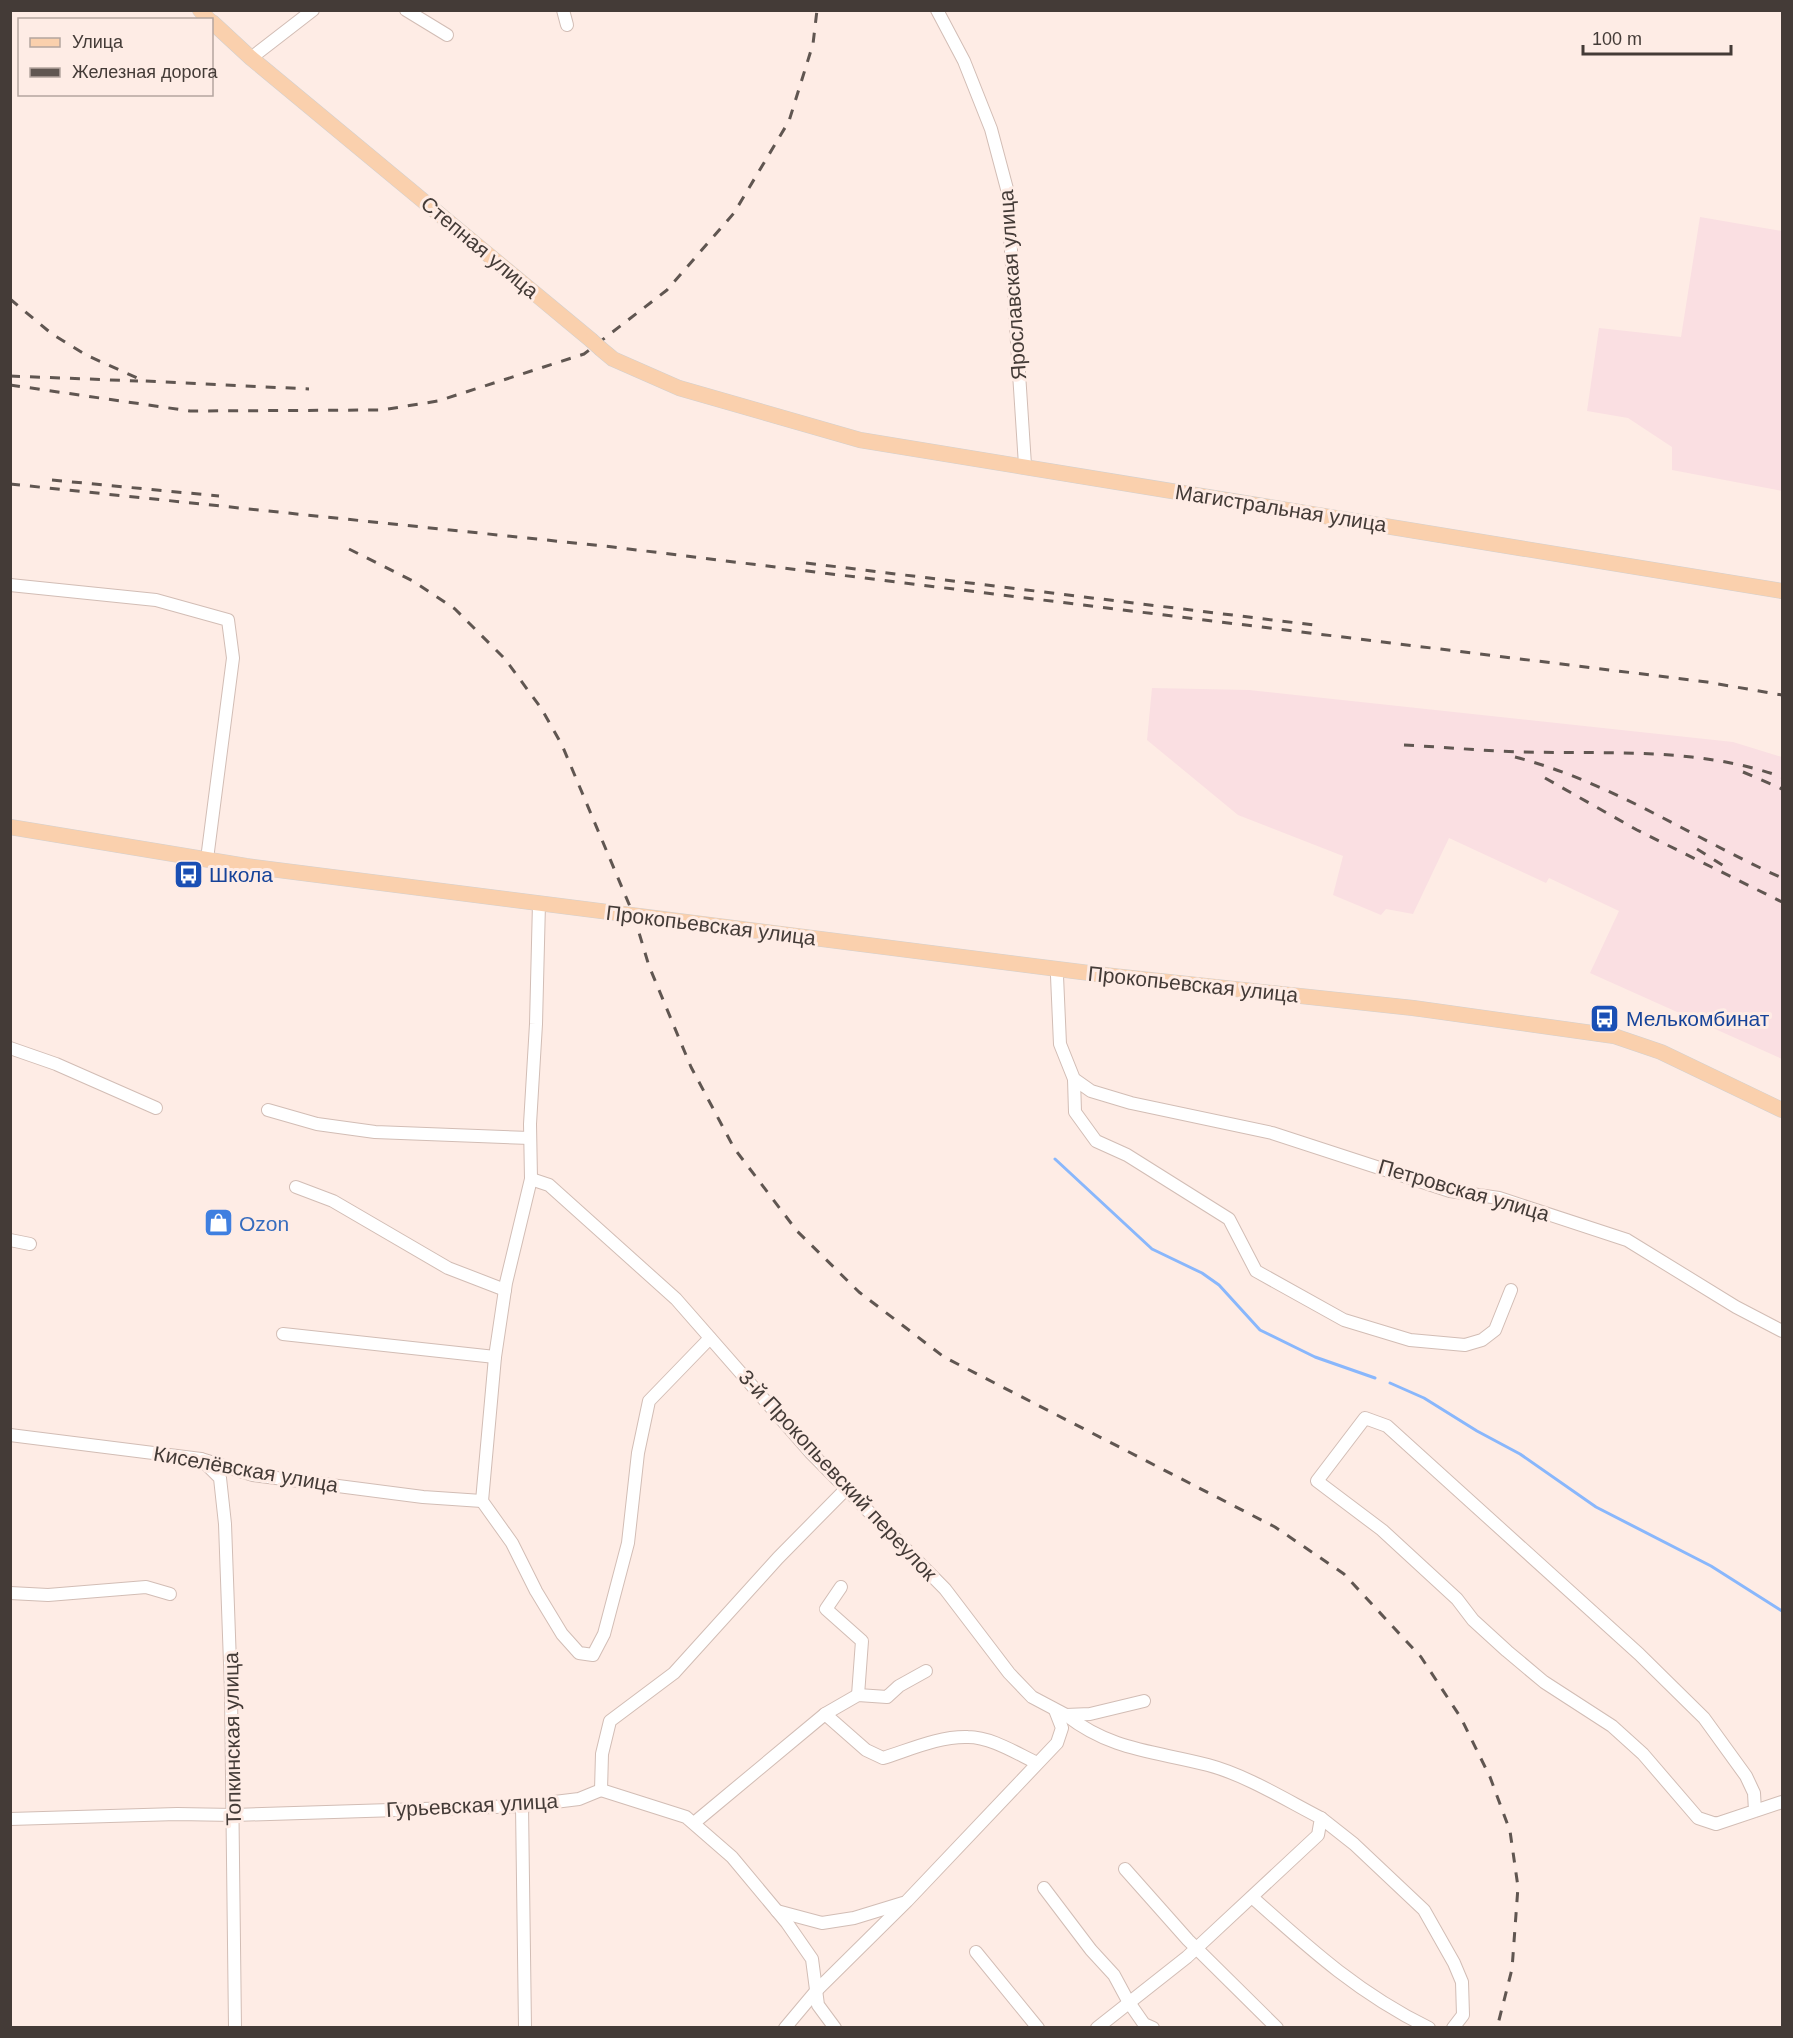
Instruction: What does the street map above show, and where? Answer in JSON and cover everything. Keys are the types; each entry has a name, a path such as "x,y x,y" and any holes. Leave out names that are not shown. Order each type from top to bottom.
{"main road":[{"name":"Степная улица","path":"213,24 251,58 613,359 679,388 781,418"},
{"name":"Магистральная улица","path":"781,418 860,440 1025,465 1782,591"},
{"name":"Прокопьевская улица","path":"10,827 207,859 539,903 1101,975 1413,1008 1614,1036 1661,1052 1782,1110"}],"street":[{"path":"251,58 313,10"},
{"path":"406,10 447,35"},
{"path":"563,10 567,25"},
{"name":"Ярославская улица","path":"937,10 964,61 991,129 1007,189 1025,465"},
{"path":"10,585 156,600 228,620 233,658 207,859"},
{"path":"539,903 530,1137 531,1179 505,1290 495,1357 482,1501 513,1543 536,1591 562,1634 579,1653 593,1655 604,1634 628,1543 638,1453 649,1401 710,1338"},
{"path":"1057,976 1060,1044 1074,1078 1076,1112 1096,1142 1127,1155 1229,1219 1256,1271 1344,1320 1410,1340 1465,1346 1482,1340 1495,1330 1512,1290"},
{"path":"10,1048 56,1064 156,1108"},
{"name":"Петровская улица","path":"1074,1078 1091,1091 1131,1103 1272,1133 1450,1191 1499,1198 1628,1240 1736,1307 1782,1331"},
{"path":"268,1110 317,1124 375,1132 530,1137"},
{"name":"3-й Прокопьевский переулок","path":"531,1179 549,1185 676,1299 776,1416 945,1589 1009,1673 1032,1697 1118,1745 1210,1766 1279,1796 1321,1818 1354,1844 1424,1910 1454,1963 1462,1982 1463,2016 1453,2028"},
{"path":"296,1187 333,1201 448,1268 505,1290"},
{"path":"10,1240 30,1244"},
{"path":"283,1334 495,1357"},
{"path":"1755,1811 1754,1794 1746,1776 1704,1718 1639,1654 1387,1426 1365,1418 1317,1481 1382,1530 1457,1599 1473,1620 1544,1682 1612,1726 1643,1754 1698,1818 1716,1824 1782,1803"},
{"name":"Киселёвская улица","path":"10,1435 201,1459 253,1474 423,1497 482,1501"},
{"name":"Топкинская улица","path":"201,1459 220,1478 225,1524 234,1815 236,2028"},
{"path":"835,2028 818,2005 812,1959 777,1911 732,1857 686,1817 601,1790 602,1754 610,1721 674,1673 778,1558 847,1488"},
{"path":"10,1593 48,1595 146,1587 170,1594"},
{"path":"841,1587 826,1609 862,1641 858,1695"},
{"path":"693,1824 825,1714 858,1695 887,1697 899,1686 926,1671"},
{"path":"785,2028 816,1991 907,1901 1057,1743 1062,1728 1060,1712 1090,1714 1144,1701"},
{"path":"825,1714 866,1750 882,1758 921,1745 969,1737 1007,1748 1037,1763"},
{"name":"Гурьевская улица","path":"10,1819 522,1806 579,1799 601,1790"},
{"path":"522,1806 525,2028"},
{"path":"1097,2028 1197,1948 1252,1897 1318,1835 1321,1818"},
{"path":"1125,1869 1197,1948 1277,2028"},
{"path":"1044,1888 1091,1950 1114,1975 1144,2024 1153,2028"},
{"path":"1252,1897 1318,1957 1386,2007 1429,2028"},
{"path":"777,1911 822,1923 854,1918 907,1901"},
{"path":"976,1952 1038,2028"}],"shaded area":[{"path":"1700,217 1782,231 1782,491 1672,470 1672,447 1628,418 1587,411 1599,328 1681,337"},
{"path":"1152,688 1249,690 1733,742 1782,757 1782,1059 1590,973 1619,911 1549,878 1546,883 1449,838 1413,914 1386,909 1381,915 1333,895 1343,856 1238,815 1147,740"}],"waterway":[{"path":"1055,1159 1152,1249 1202,1273 1219,1285 1260,1330 1315,1357 1375,1378"},
{"path":"1390,1383 1424,1398 1520,1454 1596,1507 1711,1566 1782,1611"}],"railway":[{"path":"10,385 190,411 382,410 438,401 584,354 667,290 734,213 789,121 813,44 817,10"},
{"path":"10,299 52,334 86,355 144,381 309,389"},
{"path":"10,376 138,381"},
{"path":"52,480 219,496"},
{"path":"10,484 613,547 1707,682 1782,695"},
{"path":"349,549 413,581 455,609 505,659 541,708 562,745 634,916 649,966 691,1067 734,1148 797,1231 859,1292 944,1357 1275,1527 1344,1574 1421,1657 1461,1718 1490,1777 1510,1831 1518,1887 1512,1969 1497,2028"},
{"path":"806,563 1322,626"},
{"path":"1404,745 1508,751 1686,756 1750,767 1782,777"},
{"path":"1515,757 1585,781 1782,878"},
{"path":"1743,772 1782,789"},
{"path":"1545,778 1637,830 1782,902"},
{"path":"1697,849 1724,866"}],"place":[{"name":"Школа","path":"188,874"},
{"name":"Мелькомбинат","path":"1605,1018"},
{"name":"Ozon","path":"218,1223"}]}
